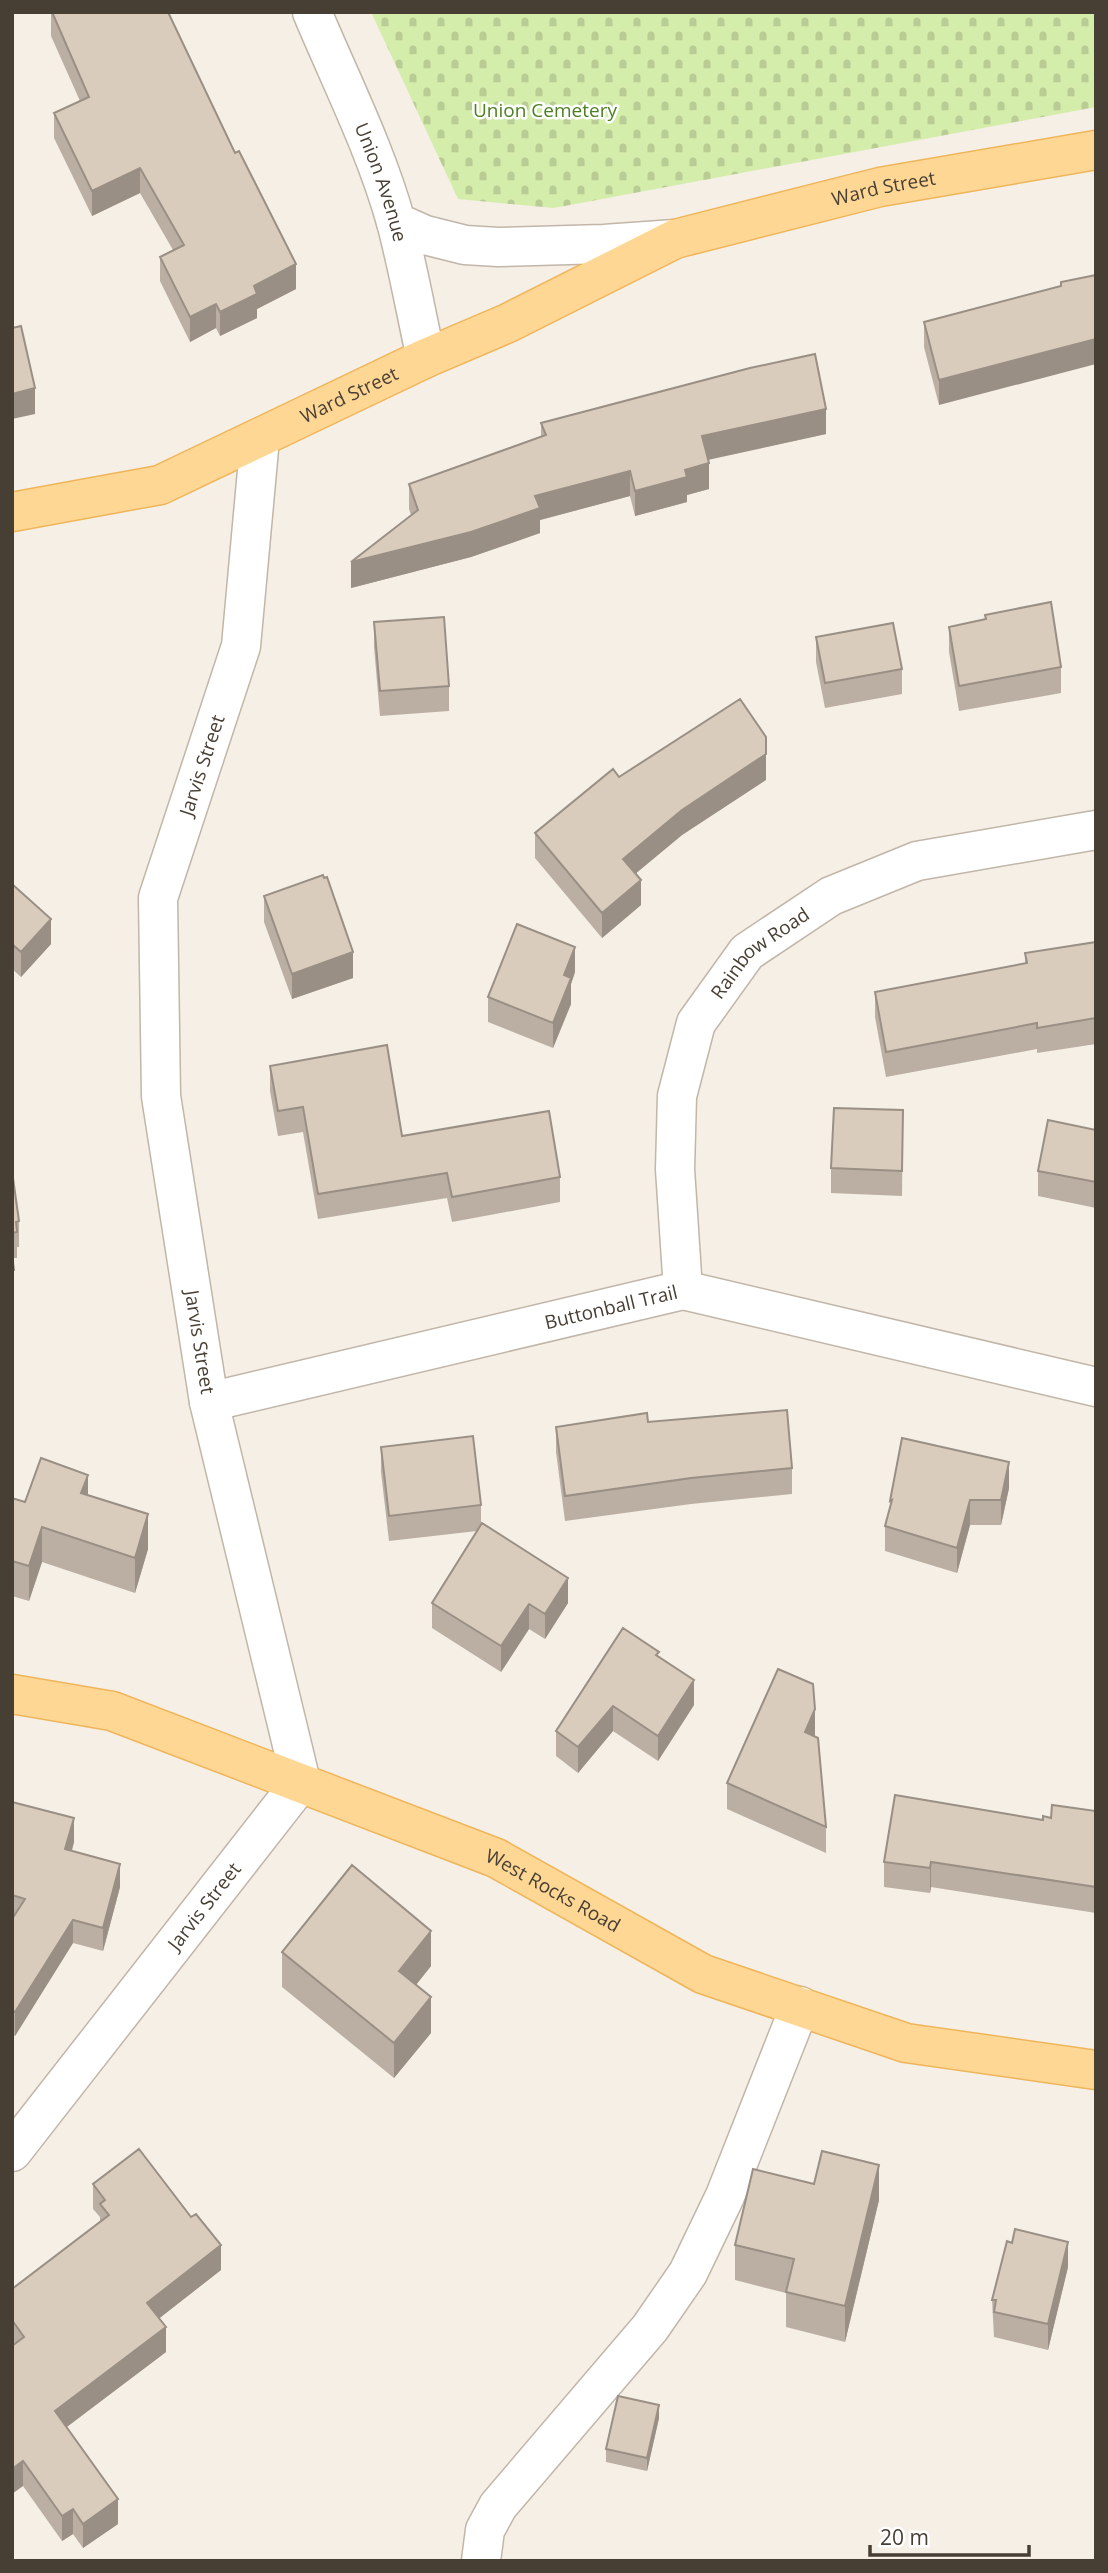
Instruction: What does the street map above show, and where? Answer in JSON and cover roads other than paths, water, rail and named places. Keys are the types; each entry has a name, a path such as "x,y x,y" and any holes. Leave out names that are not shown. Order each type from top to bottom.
{"main road":[{"name":"Ward Street","path":"12,512 160,485 426,358 508,323 675,239 880,187 1096,150"},
{"name":"West Rocks Road","path":"12,1694 112,1711 496,1858 703,1973 906,2043 1096,2070"}],"street":[{"name":"Union Avenue","path":"312,12 365,134 396,222 426,358"},
{"name":"Ward Street","path":"396,222 444,241 476,246 604,244 675,239"},
{"name":"Jarvis Street","path":"12,2152 301,1782 209,1402 161,1096 158,898 241,646 260,438"},
{"name":"Rainbow Road","path":"683,1290 676,1169 677,1096 696,1023 747,952 831,896 917,860 1096,830"},
{"name":"Buttonball Trail","path":"209,1402 683,1290 1096,1387"},
{"path":"481,2561 485,2530 498,2506 650,2328 688,2273 725,2196 800,2006"}],"park label":[{"name":"Union Cemetery","path":"545,110"}]}
